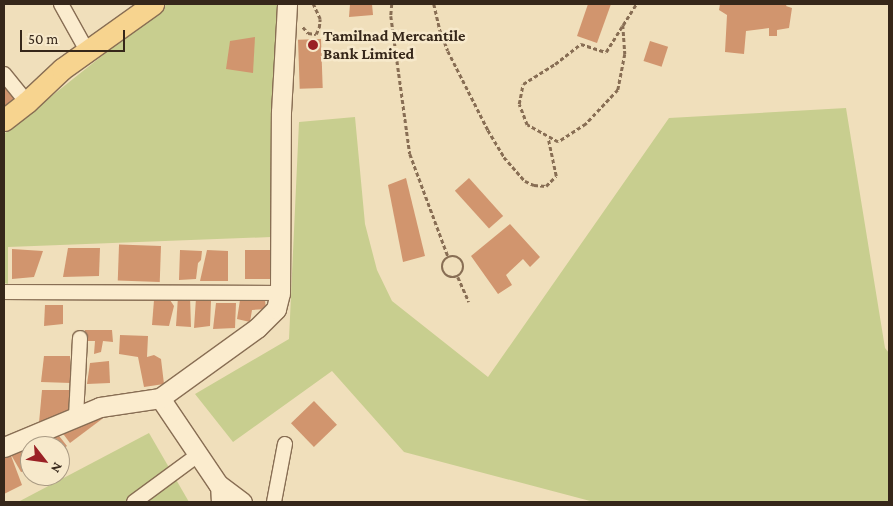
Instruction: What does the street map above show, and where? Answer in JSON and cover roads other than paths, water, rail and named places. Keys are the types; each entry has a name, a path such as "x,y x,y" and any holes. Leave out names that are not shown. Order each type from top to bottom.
{"main road":[{"path":"4,120 27,102 62,69 153,4"},
{"path":"4,447 100,406 160,398 257,328 276,309 280,293 281,112 287,4"},
{"path":"160,398 198,455 218,493 242,502"}],"street":[{"path":"61,4 87,51"},
{"path":"4,74 27,102"},
{"path":"4,292 280,293"},
{"path":"76,417 80,338"},
{"path":"274,502 284,444"},
{"path":"134,502 198,455"}],"place":[{"name":"Tamilnad Mercantile Bank Limited","path":"313,45"}]}
